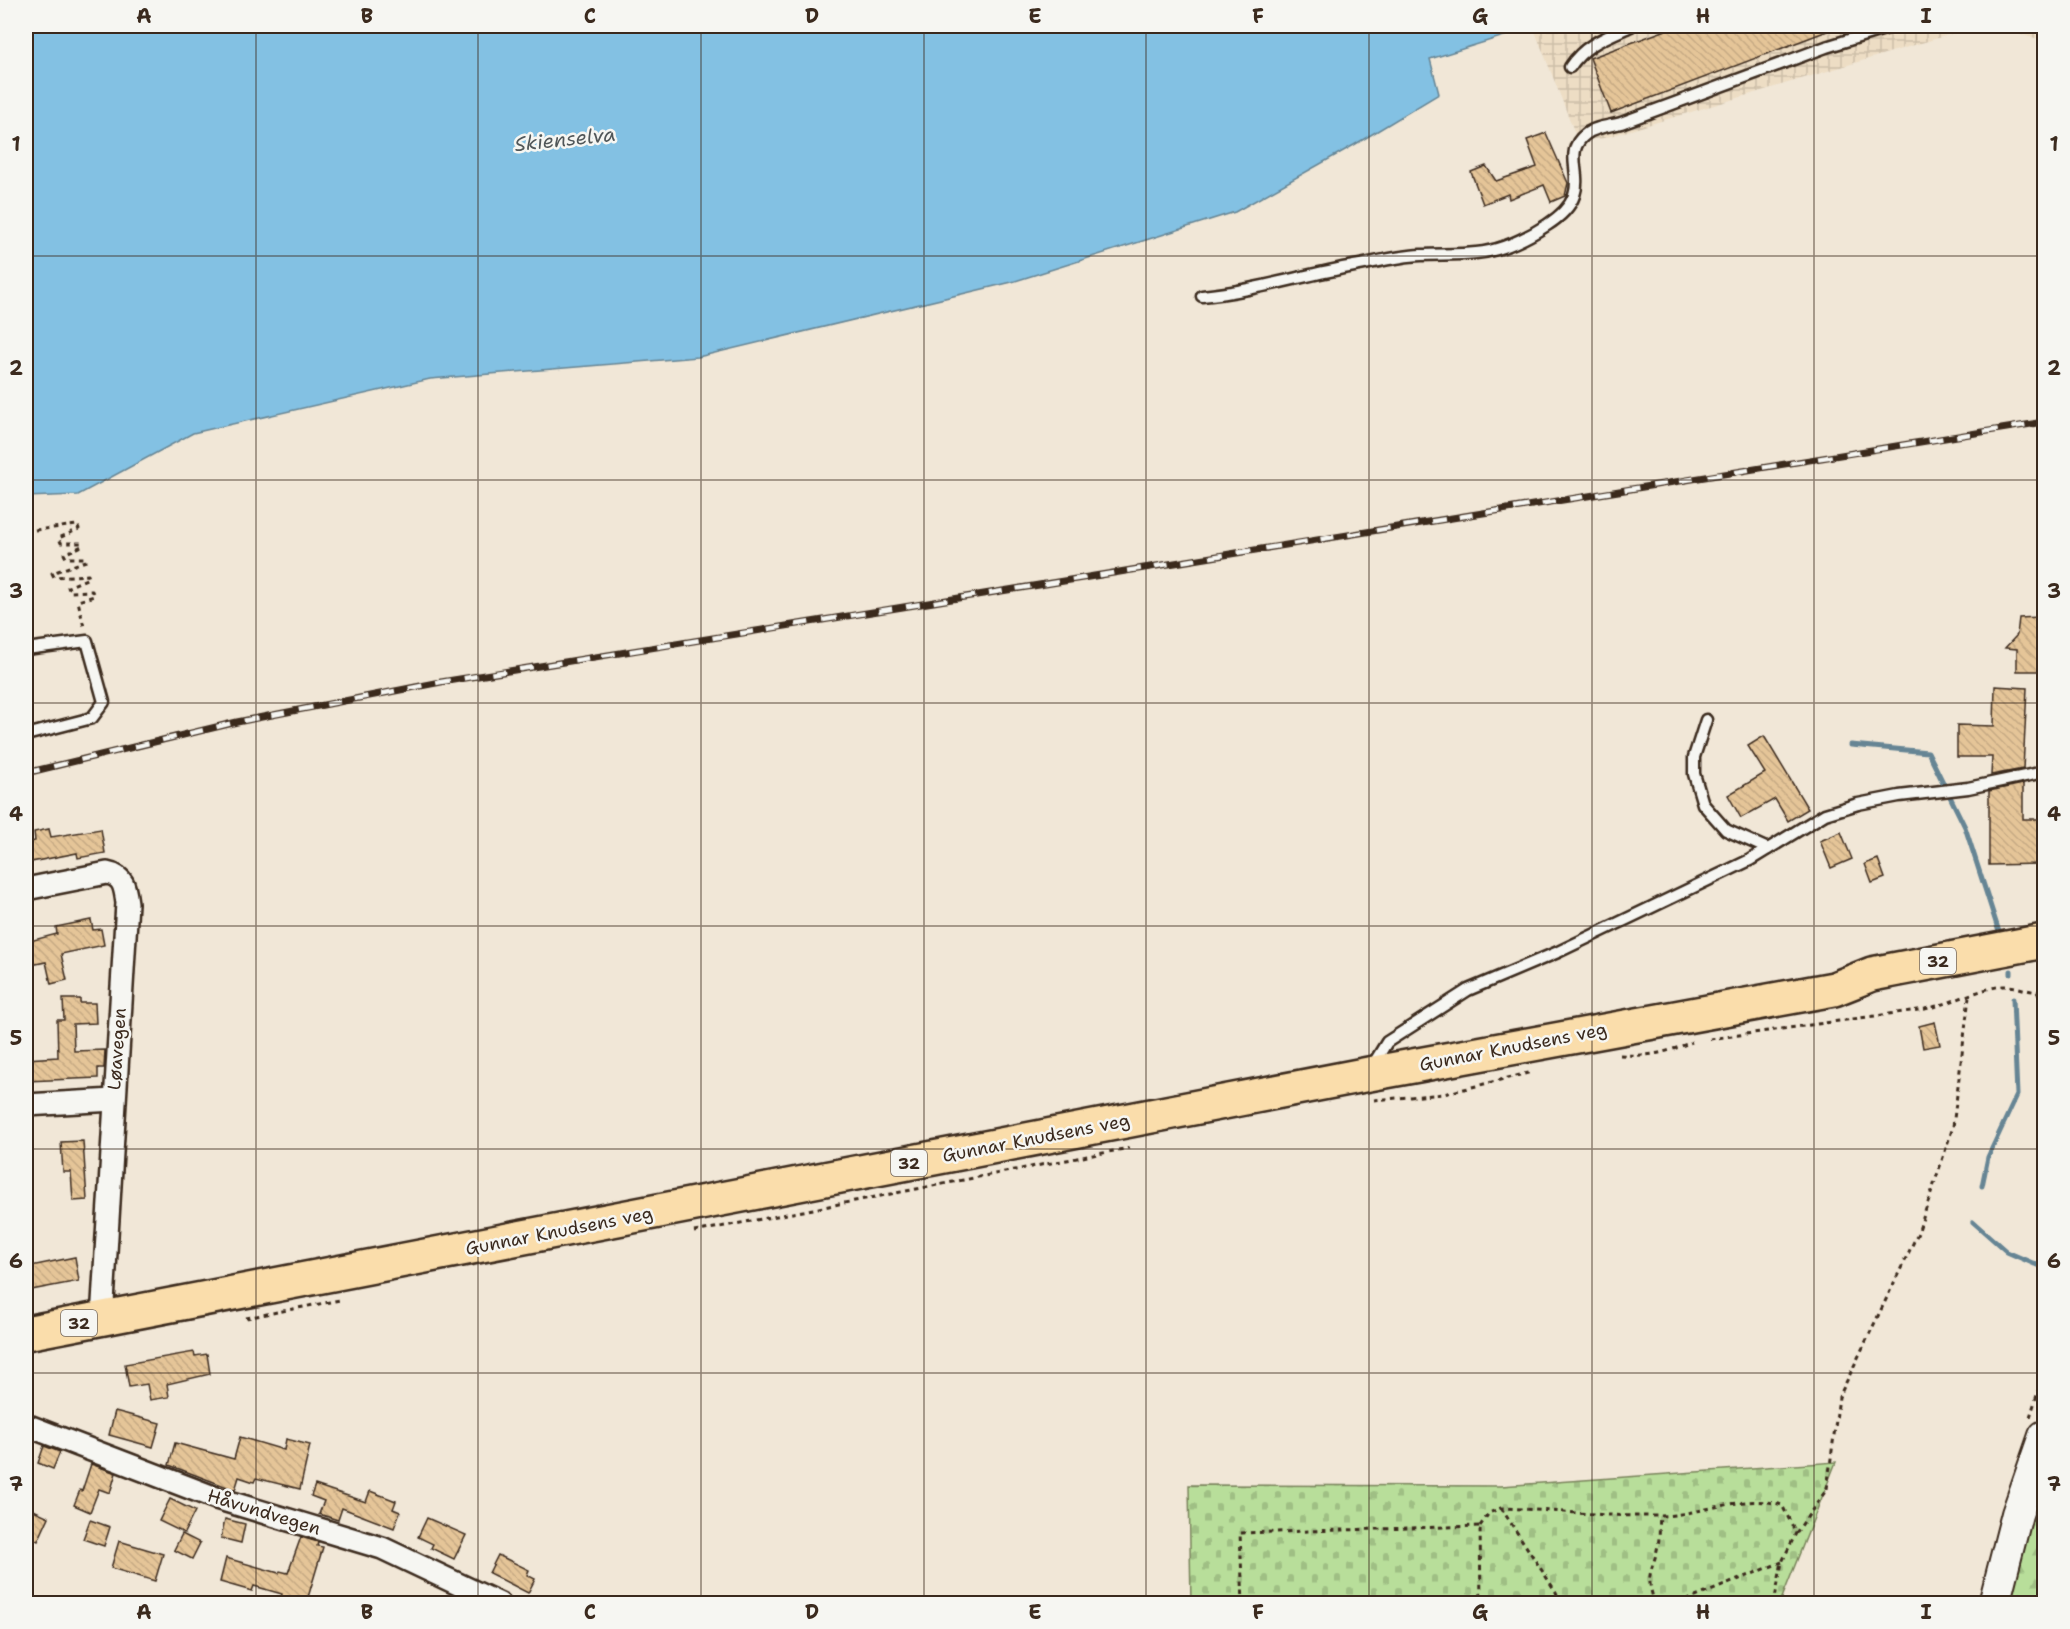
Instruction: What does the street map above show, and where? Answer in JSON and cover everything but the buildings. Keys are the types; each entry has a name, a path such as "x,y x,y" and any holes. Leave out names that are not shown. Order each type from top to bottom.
{"main road":[{"name":"Gunnar Knudsens veg","path":"118,1316 1371,1087 1834,988 1872,974 2044,941"},
{"name":"Gunnar Knudsens veg","path":"1834,988 1877,990 2041,978"},
{"name":"32","path":"26,1333 118,1316"},
{"path":"1994,1604 2017,1514 2044,1436"}],"street":[{"name":"Løavegen","path":"26,889 107,873 115,874 125,885 127,903 114,1100 118,1316"},
{"path":"26,1105 114,1100"},
{"name":"Håvundvegen","path":"26,1425 216,1498 382,1548 500,1604"}],"lane":[{"path":"1570,67 1579,54 1591,44 1631,26"},
{"path":"1202,296 1239,292 1338,269 1409,256 1476,253 1528,236 1568,209 1576,196 1578,184 1573,154 1578,142 1587,132 1665,107 1826,47 1894,26"},
{"path":"26,649 87,641 104,702 92,718 26,735"},
{"path":"1706,720 1694,757 1694,774 1703,804 1726,830 1768,849"},
{"path":"1371,1087 1375,1058 1387,1042 1468,990 1599,933 1750,860 1825,814 1858,804 1899,796 1942,792 2044,772"}],"path":[{"path":"26,531 78,525 79,529 59,538 61,543 81,543 82,546 64,554 66,558 85,558 86,561 52,573 54,577 88,575 88,578 68,587 70,592 92,591 94,596 78,601 87,641"},
{"path":"2041,978 2044,991"},
{"path":"1705,1040 1925,1009 2041,978"},
{"path":"2041,978 2044,1003"},
{"path":"1774,1604 1782,1562 1796,1533 1827,1489 1839,1397 1918,1233 1953,1127 1968,997"},
{"path":"1617,1055 1646,1057 1694,1042"},
{"path":"1371,1087 1443,1094 1507,1080 1541,1069"},
{"path":"691,1233 1132,1147"},
{"path":"237,1320 351,1298"},
{"path":"1481,1604 1480,1526 1489,1513 1501,1508 1660,1516 1754,1502 1772,1502 1782,1505 1796,1533"},
{"path":"1501,1508 1556,1592 1561,1604"},
{"path":"1654,1604 1648,1577 1658,1546 1660,1516"},
{"path":"1243,1604 1240,1533 1480,1526"},
{"path":"1678,1604 1782,1562"}],"shaded area":[{"path":"1533,26 1978,26 1604,138 1578,141"},
{"path":"1983,26 2044,26 2044,40"}],"green space":[{"path":"2044,1426 2044,1603 1998,1604"},
{"path":"1836,1462 1780,1603 1191,1603 1189,1485 1501,1486"}],"water":[{"name":"Skienselva","path":"26,26 1536,26 1430,59 1439,94 1235,212 1012,282 698,357 430,379 193,433 78,495 26,497"}],"waterway":[{"path":"1851,745 1928,752 1965,827 2001,938"},
{"path":"1982,1186 1988,1157 2017,1095 2013,999"},
{"path":"1973,1222 2007,1252 2044,1268"}],"railway":[{"path":"26,773 237,722 441,682 2044,422"}]}
